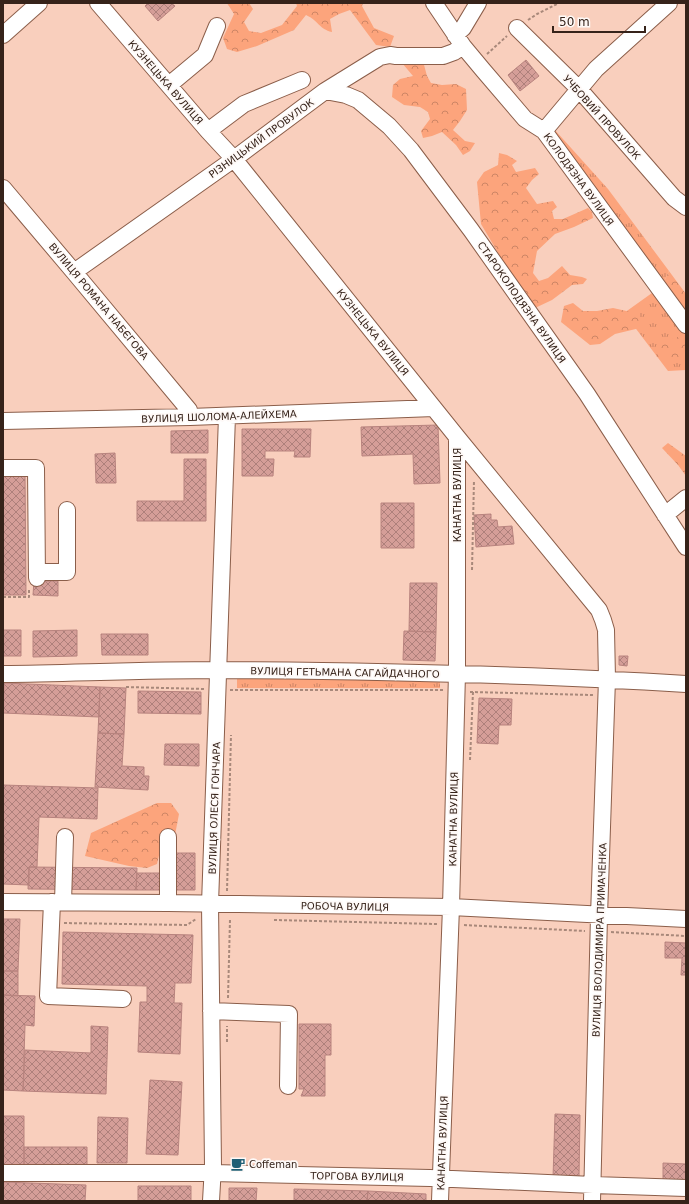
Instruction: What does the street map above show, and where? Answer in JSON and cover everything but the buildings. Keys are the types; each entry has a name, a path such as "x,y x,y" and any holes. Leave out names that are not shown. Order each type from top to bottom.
{"street":[{"path":"3,35 39,3"},
{"name":"КУЗНЕЦЬКА ВУЛИЦЯ","path":"98,3 234,159 456,437 599,610 606,630 607,679"},
{"name":"КОЛОДЯЗНА ВУЛИЦЯ","path":"434,3 459,40 477,63 525,119 544,131 686,325"},
{"name":"РІЗНИЦЬКИЙ ПРОВУЛОК","path":"74,272 234,159 325,91 380,57 390,55 443,56 454,52 463,28 478,3"},
{"path":"544,131 596,69 669,3"},
{"path":"169,85 205,55 217,26"},
{"name":"УЧБОВИЙ ПРОВУЛОК","path":"517,28 579,89 674,198 686,207"},
{"path":"208,131 244,104 302,80"},
{"name":"СТАРОКОЛОДЯЗНА ВУЛИЦЯ","path":"325,91 346,95 358,100 389,126 411,150 471,230 587,394 686,547"},
{"name":"ВУЛИЦЯ РОМАНА НАБЄГОВА","path":"3,188 189,410 190,417"},
{"name":"ВУЛИЦЯ ШОЛОМА-АЛЕЙХЕМА","path":"3,421 227,416 434,408"},
{"name":"ВУЛИЦЯ ОЛЕСЯ ГОНЧАРА","path":"211,1201 210,911 227,416"},
{"name":"КАНАТНА ВУЛИЦЯ","path":"440,1201 451,907 457,673 456,437"},
{"path":"3,468 36,468 34,579 67,572 67,510"},
{"path":"666,515 686,498"},
{"name":"ВУЛИЦЯ ГЕТЬМАНА САГАЙДАЧНОГО","path":"3,674 218,670 457,673 607,679 686,684"},
{"name":"ВУЛИЦЯ ВОЛОДИМИРА ПРИМАЧЕНКА","path":"592,1193 607,679"},
{"path":"65,837 48,996 122,999"},
{"path":"168,837 168,903"},
{"name":"РОБОЧА ВУЛИЦЯ","path":"3,902 56,911 168,903 210,911 451,907 599,916 686,919"},
{"path":"211,1011 289,1014 288,1086"},
{"name":"ТОРГОВА ВУЛИЦЯ","path":"3,1173 212,1173 440,1178 592,1193 686,1188"}],"path":[{"path":"477,63 517,28 537,14 559,3"},
{"path":"3,598 29,597 34,579"},
{"path":"122,686 218,690 456,690 463,692 607,696"},
{"path":"227,891 232,728"},
{"path":"56,911 58,922 187,925 210,911"}],"green space":[{"path":"227,3 249,3 253,9 244,22 249,31 261,33 282,25 297,6 296,3 363,3 362,6 374,28 394,36 390,47 376,45 350,10 330,19 332,32 324,29 306,15 294,30 257,46 237,52 227,49 223,38 234,14"},
{"path":"423,61 427,76 431,83 442,85 456,84 466,89 467,110 453,130 465,141 475,143 470,151 463,155 456,145 442,132 423,138 421,131 430,119 428,112 420,107 404,105 392,97 393,85 400,79 413,76 402,63"},
{"path":"554,129 608,189 669,271 662,286 552,133"},
{"path":"499,153 507,155 517,161 512,165 516,172 535,168 539,174 526,188 537,204 553,201 557,207 552,211 554,219 563,219 588,208 592,212 593,218 555,234 537,251 533,273 539,281 548,278 562,266 570,275 587,279 583,284 572,285 552,300 535,308 510,273 481,224 477,182 484,172 498,165"},
{"path":"669,271 686,294 686,318 662,286"},
{"path":"652,293 686,335 686,370 668,371 624,313"},
{"path":"573,303 583,311 597,311 613,308 640,314 640,328 615,334 600,344 590,345 561,322 564,306"},
{"path":"677,337 686,339 686,358 671,365 656,356 659,345"},
{"path":"668,443 686,456 686,476 662,448"},
{"path":"237,679 440,679 440,688 237,688"},
{"path":"157,803 171,803 179,814 175,835 160,851 157,864 147,868 129,866 85,856 91,833"}],"place":[{"name":"Coffeman","path":"238,1164"}]}
